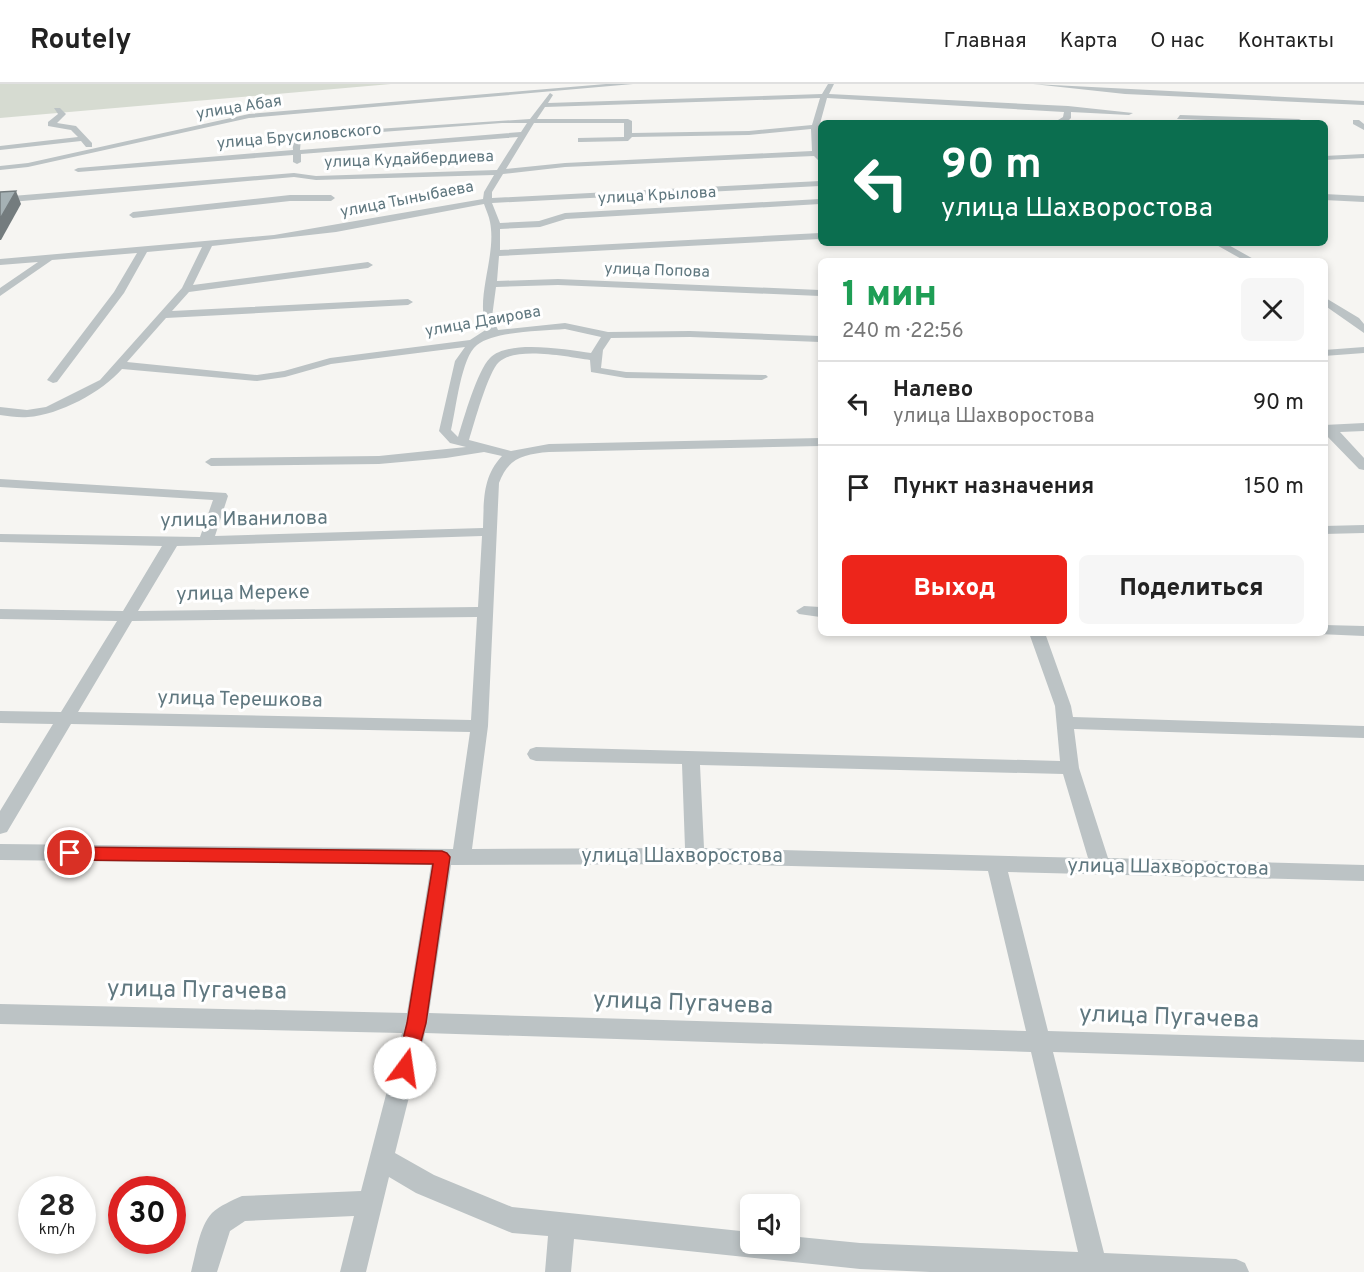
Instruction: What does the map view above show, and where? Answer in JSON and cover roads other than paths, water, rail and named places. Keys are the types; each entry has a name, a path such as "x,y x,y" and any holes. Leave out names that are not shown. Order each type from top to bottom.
{"street":[{"name":"улица Абая","path":"0,168 76,154 249,116 554,87 630,84"},
{"path":"628,135 749,133 817,126 819,107 831,84"},
{"path":"1036,84 1125,92 1364,103"},
{"path":"1120,84 1125,92 1131,120"},
{"path":"511,455 454,440 445,432 461,361 473,343 493,330 487,317 495,253 495,226 487,201 489,192 503,171 512,146 546,105 554,87"},
{"path":"1275,92 1288,107"},
{"path":"546,105 824,96 1129,113"},
{"path":"1063,120 1067,118 1068,108"},
{"path":"57,110 62,114 51,124 73,128 93,150"},
{"path":"1294,114 1298,120"},
{"path":"1180,117 1252,120"},
{"path":"294,175 297,163 296,138 491,122 533,120 628,122 628,139 580,140"},
{"path":"1356,122 1364,128"},
{"name":"улица Брусиловского","path":"71,182 297,152 523,135"},
{"path":"0,148 83,139"},
{"path":"1329,150 1346,157"},
{"path":"71,182 84,159 76,154"},
{"name":"улица Кудайбердиева","path":"0,200 71,182 503,171 565,165 818,155"},
{"path":"1328,158 1364,156"},
{"path":"297,163 309,162"},
{"path":"293,191 306,177"},
{"name":"улица Тыныбаева","path":"0,262 336,229 487,201 818,183"},
{"path":"133,215 293,191 331,198"},
{"path":"1328,197 1364,199"},
{"name":"улица Крылова","path":"495,226 540,224 565,216 818,201"},
{"path":"495,253 818,236"},
{"path":"0,411 27,414 49,410 104,382 186,289 209,243"},
{"path":"1224,246 1246,258"},
{"path":"53,380 119,292 144,249"},
{"path":"0,293 49,258"},
{"path":"186,289 368,265"},
{"name":"улица Попова","path":"492,284 558,282 818,293"},
{"path":"162,315 408,302"},
{"path":"1328,303 1355,320 1364,330"},
{"name":"улица Даирова","path":"118,365 257,378 285,374 330,361 473,343 506,332 553,326 565,326 608,335 690,334 818,339"},
{"path":"608,335 595,357 595,370 608,374 762,377"},
{"path":"1328,353 1364,350"},
{"path":"462,442 494,360 505,354 528,351 595,357"},
{"path":"1328,429 1364,427"},
{"path":"1328,430 1364,466"},
{"path":"353,1272 416,1023 451,857 470,803 479,726 488,532 492,483 497,468 511,455 528,450 818,442"},
{"path":"211,462 442,456 482,448"},
{"path":"0,483 221,496 206,541"},
{"path":"1328,530 1364,529"},
{"name":"улица Иванилова","path":"0,538 172,542 488,532"},
{"path":"0,826 172,542"},
{"path":"804,611 818,612"},
{"name":"улица Мереке","path":"0,614 128,616 486,612"},
{"path":"1328,630 1364,631"},
{"path":"1038,636 1063,706 1070,768 1101,867"},
{"name":"улица Терешкова","path":"0,717 479,726"},
{"path":"1065,723 1364,732"},
{"path":"536,754 1070,768"},
{"path":"691,758 695,856"},
{"name":"улица Шахворостова","path":"0,852 451,857 695,856 1364,873"},
{"path":"996,864 1094,1264"},
{"name":"улица Пугачева","path":"0,1014 416,1023 1364,1050"},
{"path":"383,1160 425,1184 512,1220 860,1256 1094,1264 1236,1272"},
{"path":"204,1272 213,1238 221,1222 242,1209 372,1203"},
{"path":"558,1272 562,1225"}]}
